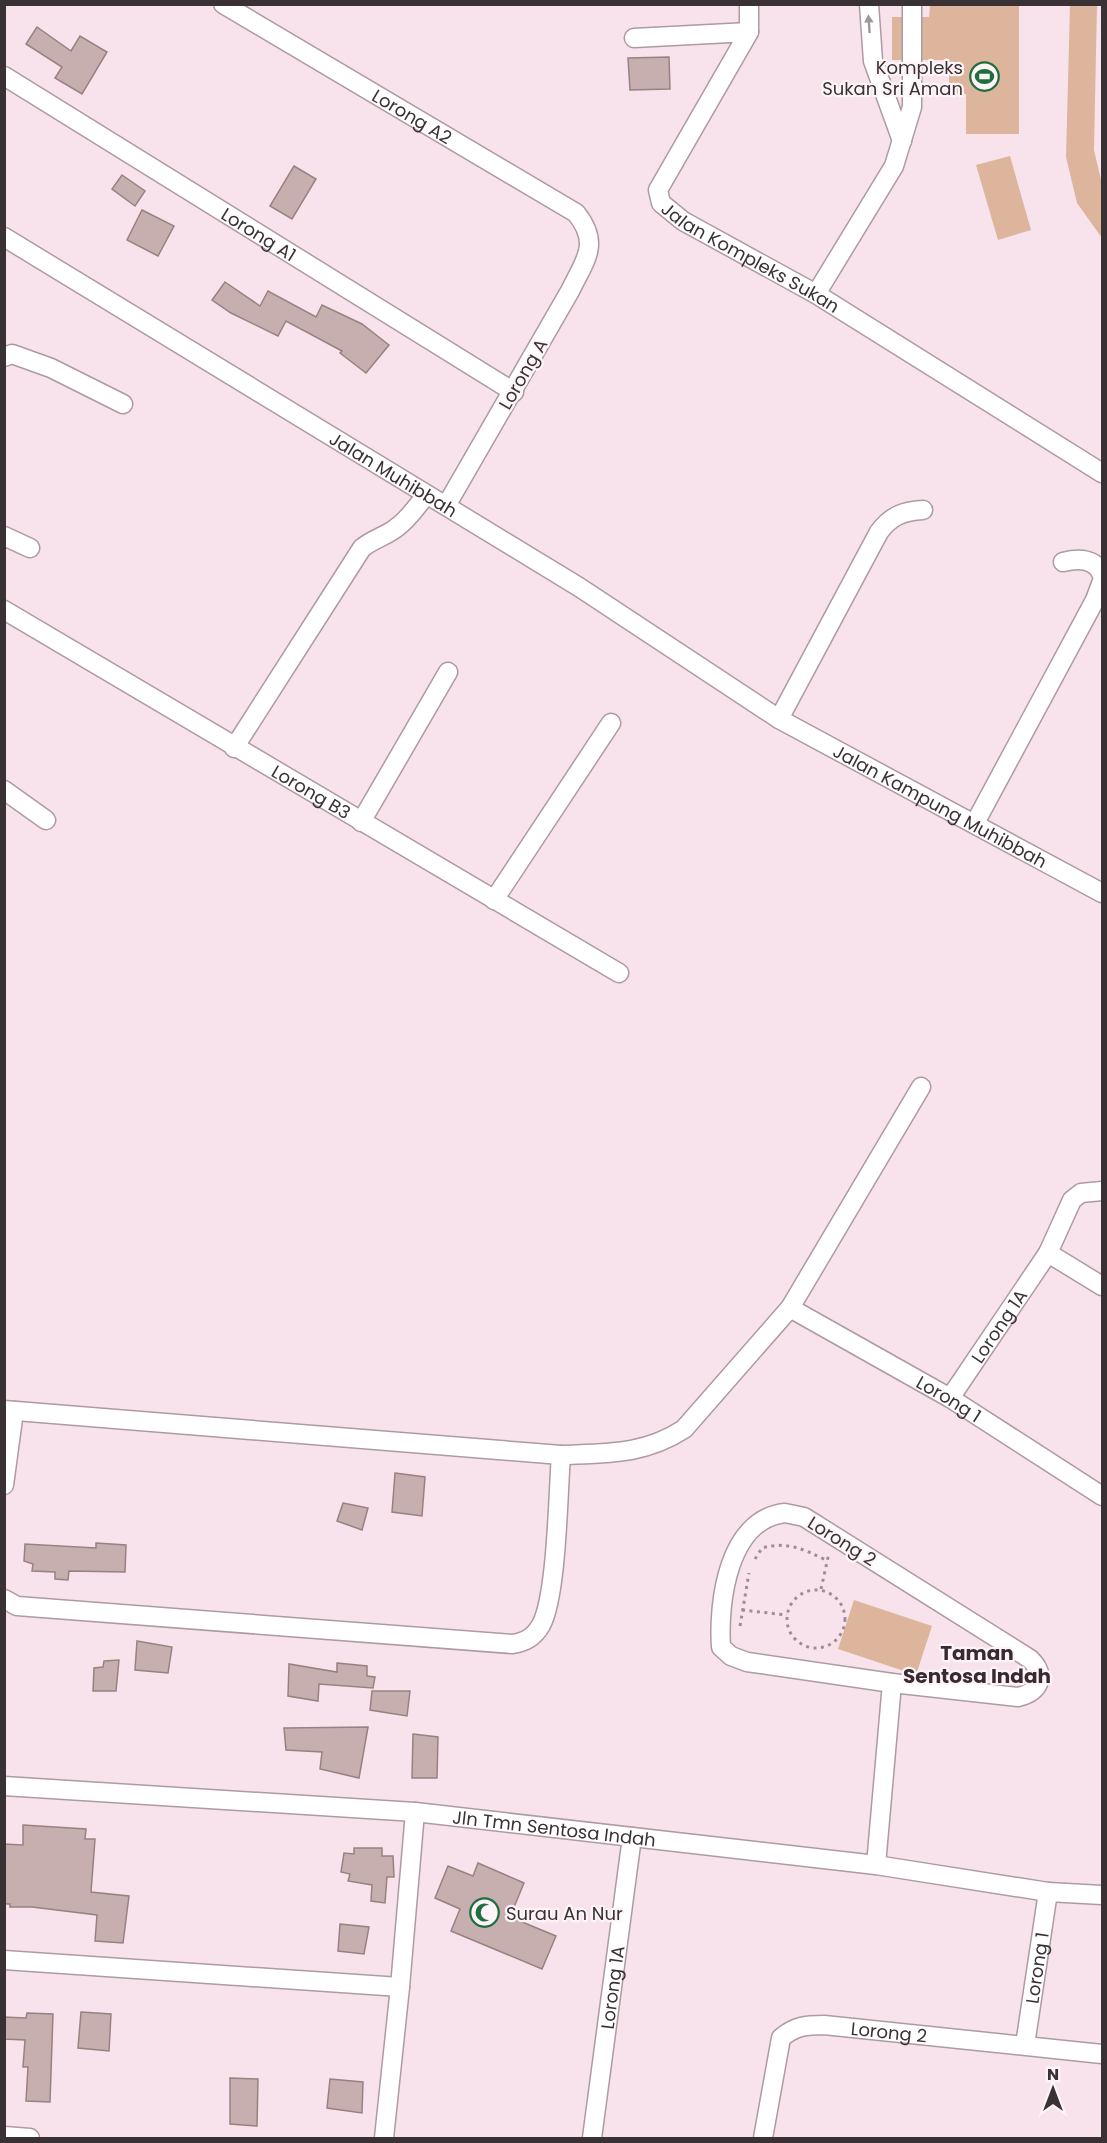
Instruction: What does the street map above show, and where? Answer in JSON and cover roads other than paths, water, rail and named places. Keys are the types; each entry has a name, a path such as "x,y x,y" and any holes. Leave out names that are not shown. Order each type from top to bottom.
{"street":[{"name":"Lorong A2","path":"223,4 576,213 586,226 591,238"},
{"path":"634,38 749,32 750,4"},
{"path":"868,4 873,61 902,141"},
{"path":"816,294 894,166 912,107 912,4"},
{"name":"Jalan Kompleks Sukan","path":"749,32 658,190 661,202 683,221 816,294 1102,473"},
{"name":"Lorong A1","path":"4,76 513,392"},
{"name":"Jalan Muhibbah","path":"4,237 579,587 779,719"},
{"name":"Lorong A","path":"446,506 570,291 586,257 591,238"},
{"path":"4,357 12,354 31,360 123,404"},
{"path":"234,748 363,548 373,539 394,530 407,519 426,495"},
{"path":"779,719 879,532 893,517 910,511 923,510"},
{"path":"4,536 30,548"},
{"path":"1063,562 1078,558 1086,560 1100,568 1102,575"},
{"path":"975,824 1095,600 1102,581"},
{"name":"Lorong B3","path":"4,610 234,748 619,973"},
{"path":"361,822 448,672"},
{"name":"Jalan Kampung Muhibbah","path":"779,719 1102,893"},
{"path":"494,900 611,723"},
{"path":"4,790 46,820"},
{"path":"4,1485 9,1410 561,1455 642,1449 675,1435 684,1429 790,1308 921,1087"},
{"name":"Lorong 1A","path":"950,1398 1048,1253 1072,1200 1082,1193 1102,1191"},
{"path":"1048,1253 1102,1286"},
{"name":"Lorong 1","path":"790,1308 950,1398 1102,1496"},
{"path":"4,1599 17,1606 122,1615 512,1644 522,1642 536,1634 547,1609 561,1455"},
{"name":"Lorong 2","path":"784,1513 804,1517 1030,1659 1037,1665 1040,1674 1037,1688 1032,1693 1018,1697 892,1683 747,1662 732,1656 721,1647 722,1608 727,1574 740,1544 760,1521 772,1514 784,1513"},
{"path":"876,1865 892,1683"},
{"name":"Jln Tmn Sentosa Indah","path":"4,1786 415,1812 876,1865 1048,1892 1102,1895"},
{"path":"384,2139 415,1812"},
{"name":"Lorong 1A","path":"592,2139 632,1837"},
{"name":"Lorong 1","path":"1025,2045 1048,1892"},
{"path":"4,1960 400,1987"},
{"name":"Lorong 2","path":"763,2139 781,2038 791,2029 804,2025 1102,2054"},
{"path":"4,2136 30,2139"}],"place":[{"name":"Kompleks Sukan Sri Aman","path":"984,77"},
{"name":"Surau An Nur","path":"485,1913"}],"district":[{"name":"Taman Sentosa Indah","path":"977,1664"}]}
